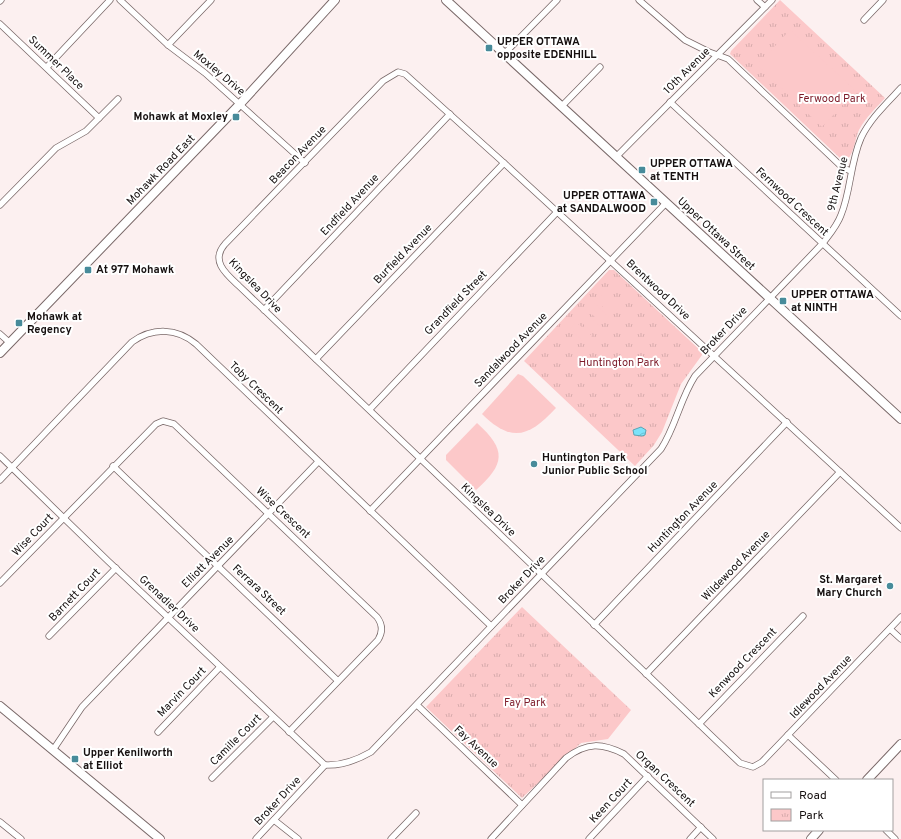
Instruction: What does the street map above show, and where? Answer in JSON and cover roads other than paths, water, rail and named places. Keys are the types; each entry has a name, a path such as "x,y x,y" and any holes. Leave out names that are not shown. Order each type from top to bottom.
{"main road":[{"name":"Mohawk Road East","path":"0,353 240,104 335,0"},
{"name":"Upper Ottawa Street","path":"446,0 901,419"},
{"path":"0,706 160,839"},
{"path":"868,779 901,744"},
{"path":"811,839 818,831"}],"street":[{"path":"46,67 110,0"},
{"name":"Moxley Drive","path":"120,0 168,45 205,73 305,163"},
{"path":"168,45 211,0"},
{"path":"504,54 556,0"},
{"path":"639,0 685,40 709,52 718,54 728,59 843,168 851,171"},
{"path":"757,0 765,7"},
{"name":"10th Avenue","path":"616,157 772,0"},
{"path":"864,20 883,0"},
{"name":"Summer Place","path":"0,24 99,118"},
{"path":"561,107 600,67"},
{"name":"Brentwood Drive","path":"398,72 409,76 901,528"},
{"name":"Beacon Avenue","path":"219,258 223,246 305,163 383,80 398,72"},
{"name":"9th Avenue","path":"769,298 822,243 841,216 851,171 861,138 871,120 901,88"},
{"path":"0,205 56,148 86,131 118,99"},
{"name":"Fernwood Crescent","path":"670,102 901,316"},
{"name":"Endfield Avenue","path":"264,310 450,114"},
{"name":"Burfield Avenue","path":"316,359 504,163"},
{"name":"Sandalwood Avenue","path":"370,511 666,203"},
{"name":"Grandfield Street","path":"370,409 557,212"},
{"name":"Kingslea Drive","path":"219,258 224,271 370,409 541,575 740,763 753,767"},
{"name":"Broker Drive","path":"256,839 325,765 344,764 358,760 371,752 661,449 674,425 680,405 690,383 769,298"},
{"name":"Toby Crescent","path":"0,480 132,342 141,336 160,331 178,333 190,340 491,626"},
{"path":"0,334 10,343"},
{"name":"Wise Crescent","path":"63,518 156,424 161,421 168,421 176,425 377,617 381,624 381,634 378,640 338,680 290,732"},
{"name":"Huntington Avenue","path":"594,625 787,422"},
{"name":"Grenadier Drive","path":"0,456 63,518 325,765"},
{"name":"Elliott Avenue","path":"53,750 82,707 318,462"},
{"name":"Ferrara Street","path":"113,466 338,680"},
{"name":"Wildewood Avenue","path":"646,674 840,472"},
{"name":"Wise Court","path":"0,582 63,518"},
{"name":"Barnett Court","path":"49,636 116,568"},
{"name":"Kenwood Crescent","path":"698,724 803,616"},
{"name":"Idlewood Avenue","path":"753,767 762,762 901,617"},
{"path":"890,629 901,639"},
{"name":"Marvin Court","path":"158,732 220,667"},
{"name":"Fay Avenue","path":"417,705 522,805"},
{"name":"Camille Court","path":"212,778 273,716"},
{"path":"788,735 835,779"},
{"name":"Organ Crescent","path":"491,839 566,758 575,751 590,746 610,747 624,754 713,839"},
{"name":"Keen Court","path":"589,839 648,776"},
{"path":"391,839 416,813"},
{"path":"274,820 298,839"},
{"path":"0,822 21,839"},
{"path":"690,839 701,827"},
{"path":"887,831 895,839"}],"water":[{"path":"641,427 646,430 645,435 634,435 633,430"}],"place":[{"name":"UPPER OTTAWA opposite EDENHILL","path":"489,48"},
{"name":"Mohawk at Moxley","path":"236,117"},
{"name":"UPPER OTTAWA at TENTH","path":"642,170"},
{"name":"UPPER OTTAWA at SANDALWOOD","path":"654,202"},
{"name":"At 977 Mohawk","path":"88,270"},
{"name":"UPPER OTTAWA at NINTH","path":"783,301"},
{"name":"Mohawk at Regency","path":"19,323"},
{"name":"Huntington Park Junior Public School","path":"534,464"},
{"name":"St. Margaret Mary Church","path":"890,586"},
{"name":"Upper Kenilworth at Elliot","path":"75,759"}],"park label":[{"name":"Ferwood Park","path":"832,99"},
{"name":"Huntington Park","path":"619,363"},
{"name":"Fay Park","path":"525,703"}]}
